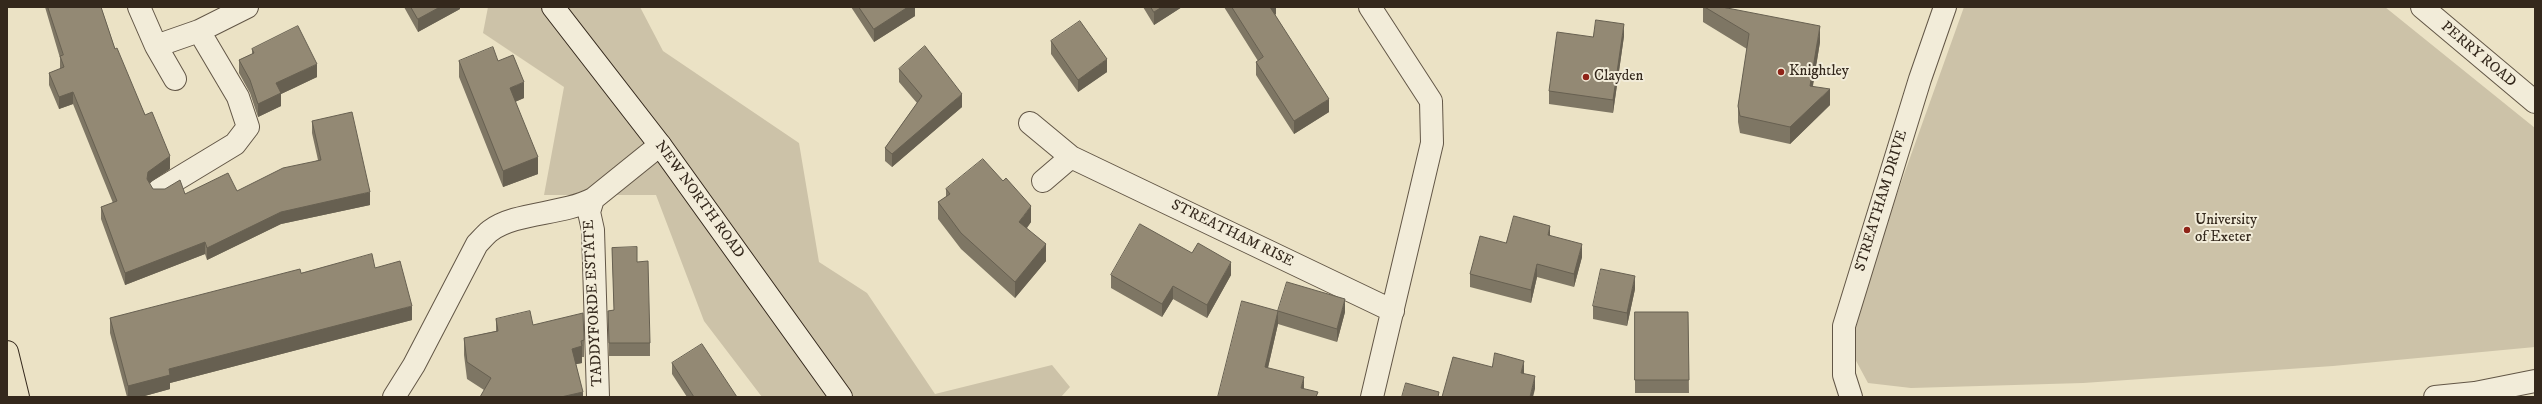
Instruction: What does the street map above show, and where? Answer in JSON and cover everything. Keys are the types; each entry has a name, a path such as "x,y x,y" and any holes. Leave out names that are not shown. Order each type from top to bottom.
{"highway":[{"path":"7,352 18,397"}],"street":[{"path":"139,7 156,46 175,79"},
{"path":"156,46 199,31 247,7"},
{"name":"NEW NORTH ROAD","path":"553,7 660,145 841,397"},
{"path":"1370,7 1431,101 1432,142 1372,397"},
{"name":"STREATHAM DRIVE","path":"1851,397 1844,375 1844,326 1920,79 1945,7"},
{"name":"PERRY ROAD","path":"2422,7 2535,102"},
{"path":"159,190 235,144 248,127 238,97 199,31"},
{"name":"STREATHAM RISE","path":"1030,124 1071,157 1393,311"},
{"name":"TADDYFORDE ESTATE","path":"598,397 593,230 589,212 593,199 660,145"},
{"path":"1043,181 1071,157"},
{"path":"394,397 414,366 477,244 491,231 514,220 577,207 593,199"},
{"path":"2435,397 2475,393 2535,381"}],"shaded area":[{"path":"488,7 640,7 663,51 799,143 819,262 867,293 935,394 1052,365 1070,387 1061,397 762,397 704,321 656,195 544,195 564,87 483,33"},
{"name":"University of Exeter","path":"1964,7 2385,7 2535,128 2535,347 2333,366 2083,383 1911,388 1868,383 1848,346 1854,314"}],"building":[{"path":"48,7 101,7 115,49 117,48 145,115 152,112 170,156 148,172 147,179 153,189 165,189 180,180 185,194 228,173 237,191 283,168 321,160 312,121 352,112 370,192 281,212 207,248 205,242 125,273 101,207 117,201 73,92 59,97 49,73 64,67 60,56 63,55"},
{"path":"411,7 440,7 418,19"},
{"path":"859,7 908,7 874,29"},
{"path":"1151,7 1162,7 1154,12"},
{"path":"1232,7 1270,7 1329,99 1294,121 1256,62 1263,57"},
{"name":"Knightley","path":"1705,7 1722,7 1820,26 1810,86 1830,89 1790,127 1740,116 1738,106 1749,34"},
{"name":"Clayden","path":"1596,20 1624,24 1613,100 1549,91 1557,32 1593,37"},
{"path":"1080,21 1107,59 1078,80 1051,41"},
{"path":"298,26 317,64 276,83 281,93 258,104 250,80 239,60 254,53 252,49"},
{"path":"925,46 962,94 892,154 885,148 922,96 899,69"},
{"path":"493,47 498,61 513,55 524,82 510,88 538,157 503,171 459,61"},
{"path":"983,159 1003,181 1006,178 1031,206 1019,222 1046,244 1015,282 961,233 938,202 950,194 946,189"},
{"path":"1514,216 1550,226 1548,235 1582,244 1574,274 1537,264 1531,290 1470,274 1480,236 1506,243"},
{"path":"1140,224 1192,253 1198,243 1231,262 1207,305 1173,286 1162,304 1111,275"},
{"path":"637,247 637,262 648,261 650,343 609,343 608,311 614,310 612,248"},
{"path":"372,254 375,268 400,261 412,306 169,369 170,375 128,386 110,318 300,269 301,273"},
{"path":"1601,269 1635,276 1627,313 1593,306"},
{"path":"1287,282 1345,299 1337,329 1278,311"},
{"path":"1242,301 1278,311 1265,367 1304,377 1301,388 1318,392 1316,397 1218,397"},
{"path":"530,311 533,325 583,313 584,340 581,341 582,346 572,349 583,392 561,397 480,397 491,378 467,362 464,338 498,331 496,319"},
{"path":"1635,312 1688,312 1689,380 1635,380"},
{"path":"702,344 737,397 694,397 672,363"},
{"path":"1495,353 1524,361 1521,373 1535,376 1530,397 1442,397 1453,357 1492,367"},
{"path":"1406,383 1439,392 1438,397 1402,397"}],"place":[{"name":"Knightley","path":"1781,72"},
{"name":"Clayden","path":"1586,77"},
{"name":"University of Exeter","path":"2187,230"}]}
